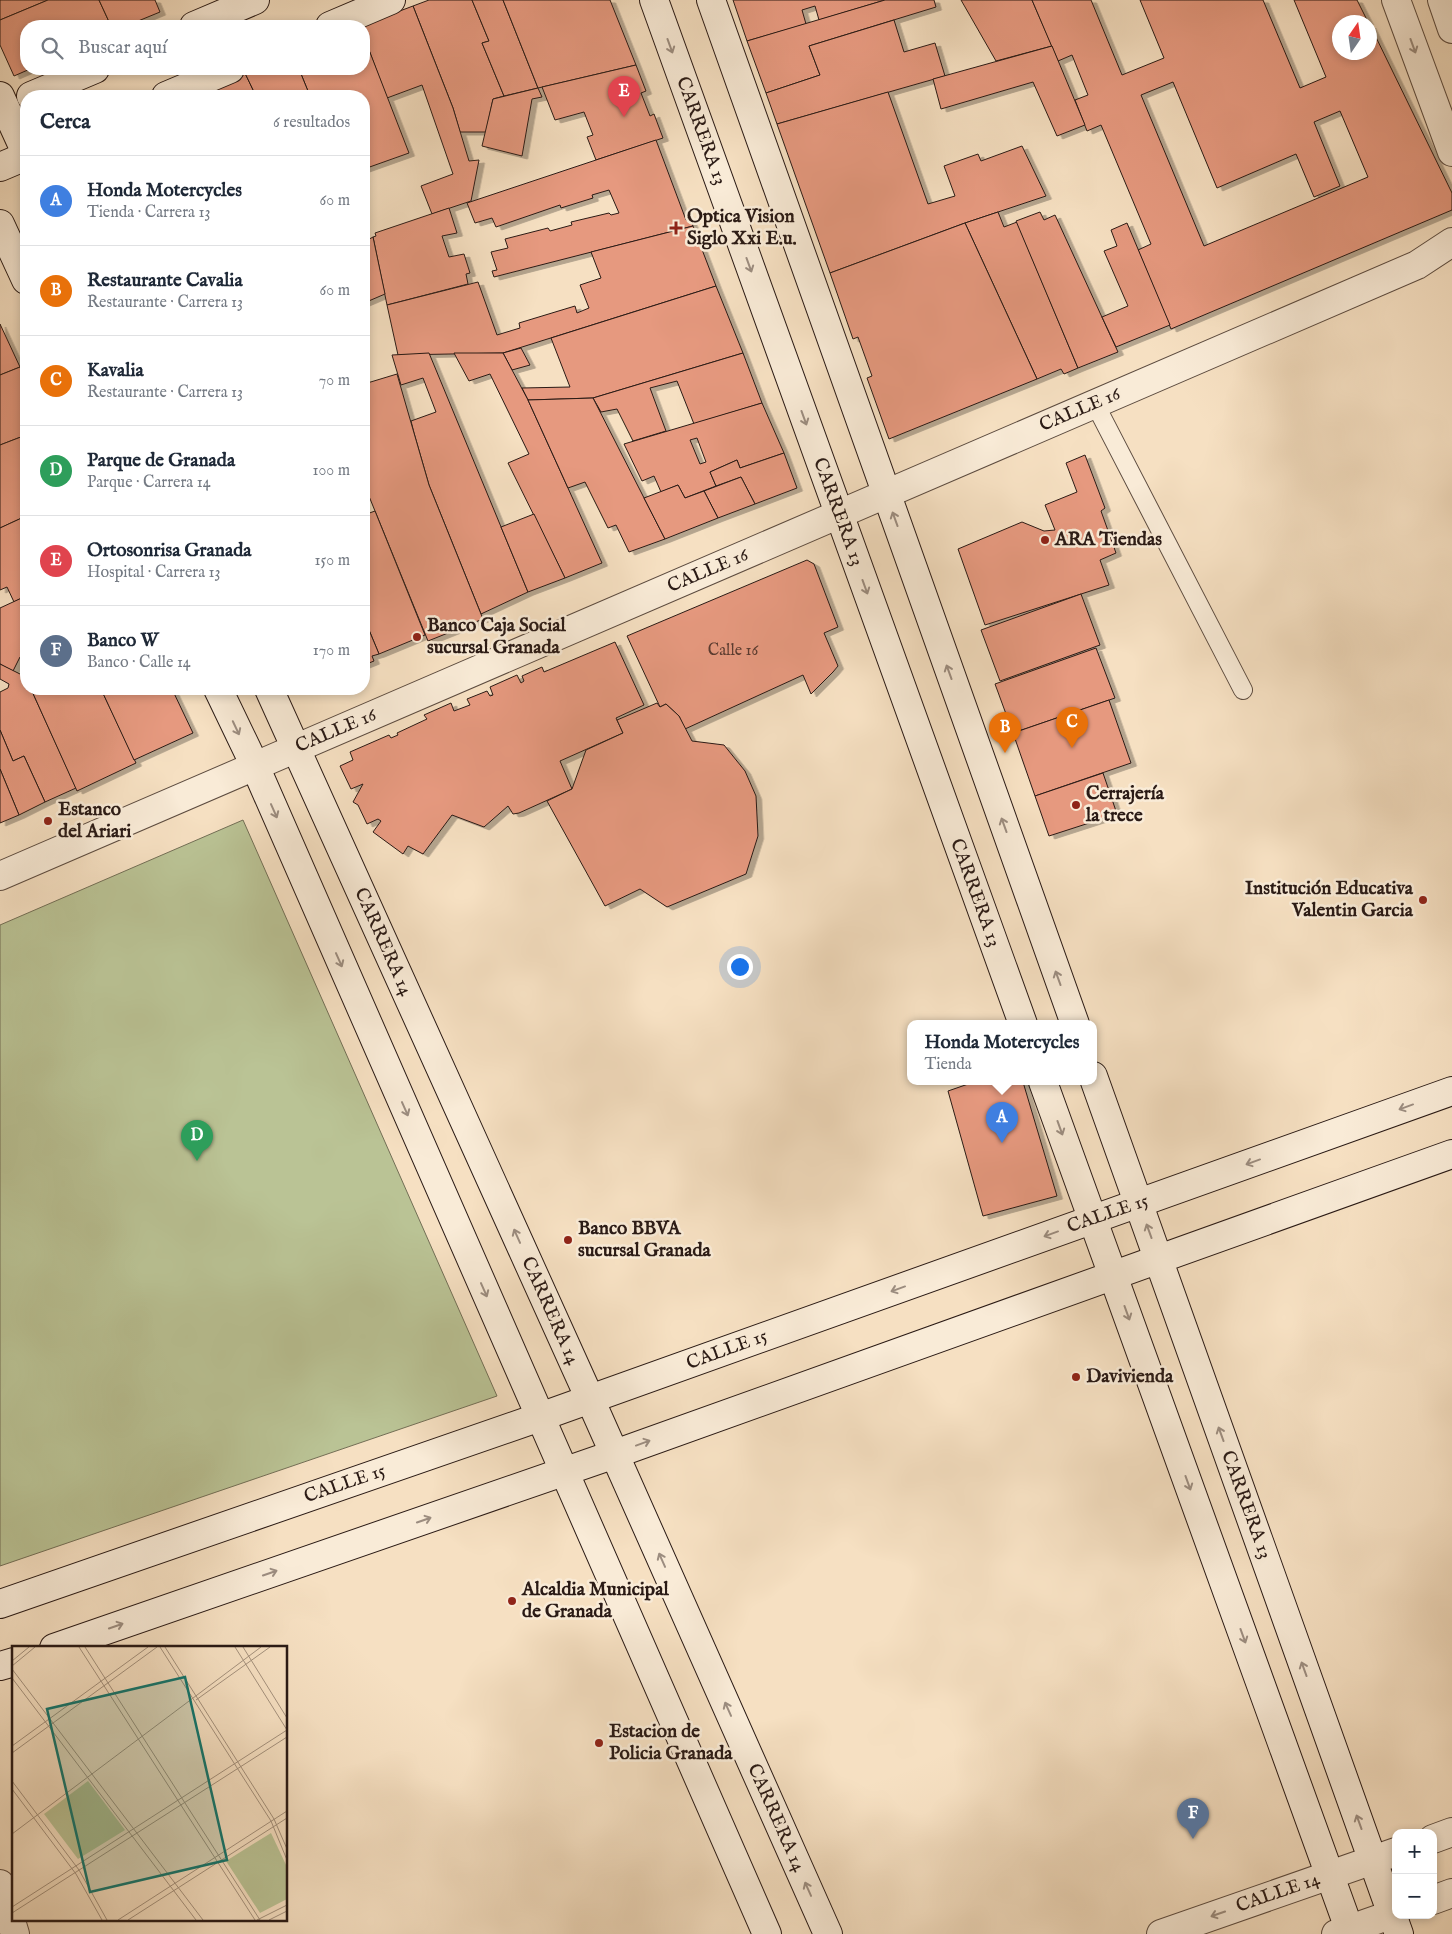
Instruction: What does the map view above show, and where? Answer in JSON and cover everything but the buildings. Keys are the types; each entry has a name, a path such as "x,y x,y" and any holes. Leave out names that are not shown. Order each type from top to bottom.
{"street":[{"path":"208,20 255,0"},
{"path":"344,20 391,0"},
{"name":"CARRERA 13","path":"654,0 1022,1020"},
{"path":"711,0 1074,1020"},
{"path":"1396,0 1452,152"},
{"path":"1442,0 1452,29"},
{"path":"46,90 81,75"},
{"path":"180,90 216,75"},
{"path":"8,103 20,138"},
{"path":"0,167 20,158"},
{"path":"0,224 20,267"},
{"name":"CALLE 16","path":"0,876 1417,265 1452,242"},
{"name":"CALLE 16","path":"1417,265 1452,262"},
{"path":"221,695 255,766 767,1934"},
{"name":"CARRERA 14","path":"272,695 615,1454 828,1934"},
{"path":"1045,1085 1329,1875 1345,1932 1396,1920"},
{"name":"CARRERA 13","path":"1096,1085 1159,1259 1384,1856 1396,1920"},
{"name":"CALLE 15","path":"0,1604 540,1417 1452,1091"},
{"path":"60,1646 615,1454 1452,1154"},
{"path":"1437,1837 1452,1832"},
{"name":"CALLE 14","path":"1161,1934 1384,1856"},
{"path":"0,1884 15,1934"},
{"path":"1437,1899 1452,1893"}],"lane":[{"path":"1095,404 1242,690"}],"green space":[{"path":"243,820 497,1396 0,1566 0,925"}],"place":[{"name":"Ortosonrisa Granada","path":"624,117"},
{"name":"Optica Vision Siglo Xxi E.u.","path":"676,228"},
{"name":"ARA Tiendas","path":"1045,540"},
{"name":"Banco Caja Social sucursal Granada","path":"417,637"},
{"name":"Kavalia","path":"1072,748"},
{"name":"Restaurante Cavalia","path":"1005,753"},
{"name":"Cerrajería la trece","path":"1076,805"},
{"name":"Estanco del Ariari","path":"48,821"},
{"name":"Institución Educativa Valentin Garcia","path":"1423,900"},
{"name":"Honda Motercycles","path":"1002,1143"},
{"name":"Parque de Granada","path":"197,1161"},
{"name":"Banco BBVA sucursal Granada","path":"568,1240"},
{"name":"Davivienda","path":"1076,1377"},
{"name":"Alcaldia Municipal de Granada","path":"512,1601"},
{"name":"Estacion de Policia Granada","path":"599,1743"},
{"name":"Banco W","path":"1193,1839"}]}
